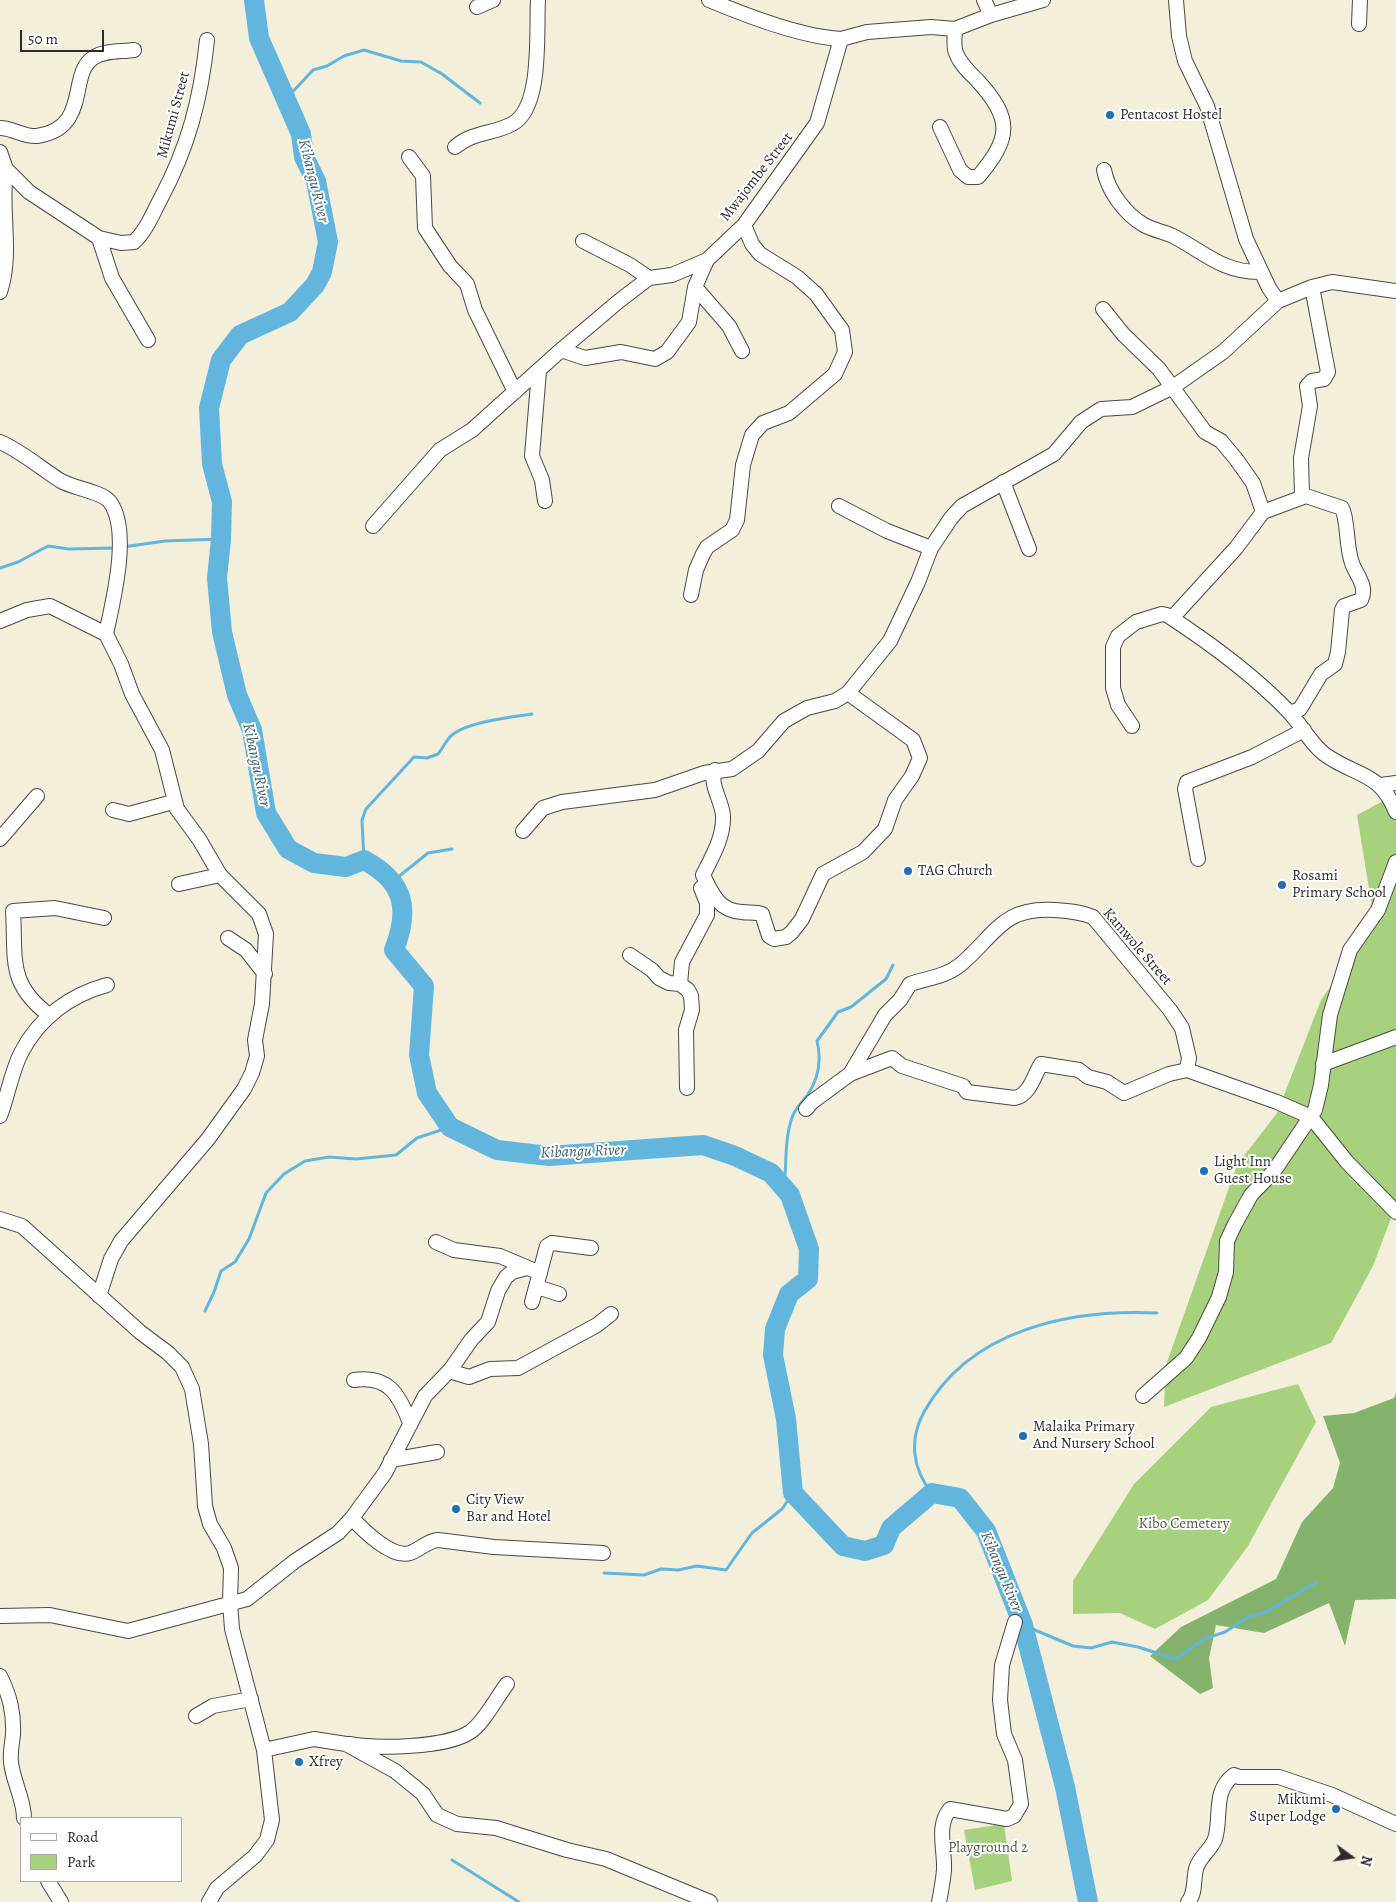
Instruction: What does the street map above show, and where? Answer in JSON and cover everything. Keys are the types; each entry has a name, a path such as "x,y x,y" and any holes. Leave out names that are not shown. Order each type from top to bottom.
{"street":[{"path":"478,7 493,0"},
{"path":"455,147 466,138 513,124 526,107 534,82 538,0"},
{"path":"708,0 753,17 840,42 867,32 931,27 955,29 991,15 1043,0"},
{"path":"984,0 991,15"},
{"path":"1176,0 1179,36 1185,61 1207,106 1242,227 1261,272 1278,301"},
{"path":"1359,24 1360,0"},
{"path":"940,126 960,170 968,177 978,177 994,159 1003,138 1004,125 998,104 963,65 955,51 955,29"},
{"name":"Mikumi Street","path":"99,238 134,242 146,228 174,175 191,128 200,97 207,40"},
{"name":"Mwajombe Street","path":"561,350 586,358 621,352 655,359 660,358 667,352 689,322 695,287 706,260 744,225 817,123 840,42"},
{"path":"0,128 24,135 36,136 54,131 65,122 72,111 82,74 91,58 99,54 134,50"},
{"path":"0,152 6,169 29,192 99,238 112,278 148,340"},
{"path":"410,157 423,176 425,228 450,266 468,284 476,310 515,392"},
{"path":"0,292 4,264 2,191 6,169"},
{"path":"1104,170 1106,179 1120,203 1138,221 1173,236 1218,263 1248,273 1261,272"},
{"path":"691,595 696,570 707,547 732,530 737,520 743,465 752,435 763,423 789,412 835,374 845,352 842,330 830,311 807,284 760,254 752,244 744,225"},
{"path":"583,241 630,265 649,278"},
{"path":"373,526 440,450 472,430 619,301 649,278 672,275 706,260"},
{"path":"523,831 543,808 562,802 656,790 715,770 732,769 758,751 784,721 806,708 835,701 848,693 890,641 918,582 931,548 950,518 962,506 1003,482 1021,475 1054,454 1081,422 1101,410 1132,407 1173,387 1223,352 1278,301 1312,287 1332,282 1396,291"},
{"path":"695,287 730,326 742,352"},
{"path":"1302,496 1301,458 1310,406 1308,386 1312,381 1324,379 1328,372 1312,287"},
{"path":"1103,309 1123,334 1159,369 1205,432 1220,441 1236,459 1253,483 1263,512"},
{"path":"539,372 532,456 542,480 545,500"},
{"path":"0,442 12,447 64,482 100,495 110,502 117,522 120,548 118,578 106,634"},
{"path":"1003,482 1030,549"},
{"path":"1172,618 1236,548 1263,512 1302,496 1342,508 1351,562 1362,583 1363,595 1361,600 1344,606 1342,610 1335,664 1321,674 1300,709 1290,713"},
{"path":"839,506 887,531 931,548"},
{"path":"0,621 27,610 50,606 84,621 106,634 122,664 132,694 162,750 173,802 220,875 260,914 266,934 265,974 255,1040 257,1056 244,1089 208,1139 122,1241 111,1259 99,1296"},
{"path":"1132,726 1118,705 1113,688 1113,647 1118,636 1136,622 1162,614 1172,618 1223,653 1290,713 1328,757 1381,785 1396,812"},
{"path":"703,876 719,903 733,911 762,914 769,936 780,939 792,932 802,919 823,874 863,852 884,829 896,800 912,776 920,758 914,740 848,693"},
{"path":"1198,859 1185,789 1186,782 1252,757 1304,730"},
{"path":"680,984 682,962 707,915 707,903 701,891 703,876 717,847 722,828 723,815 713,780 715,770"},
{"path":"1381,785 1396,783"},
{"path":"0,839 37,796"},
{"path":"113,810 130,814 173,802"},
{"path":"1143,1396 1186,1358 1200,1338 1219,1297 1226,1272 1226,1241 1251,1195 1270,1176 1297,1135 1311,1118 1321,1085 1322,1064 1330,1015 1350,950 1378,910 1395,870 1396,862"},
{"path":"179,884 220,875"},
{"path":"50,1015 32,1002 22,988 15,956 13,911 55,908 104,918"},
{"name":"Kamwole Street","path":"806,1109 812,1102 850,1074 885,1015 900,1000 910,984 927,981 959,966 999,926 1013,917 1035,909 1081,912 1093,917 1170,1010 1182,1028 1189,1058 1187,1070"},
{"path":"228,938 246,950 265,974"},
{"path":"630,955 652,970 659,978 669,983 680,984 688,990 692,1002 686,1030 687,1088"},
{"path":"0,1116 21,1053 50,1015 86,990 107,985"},
{"path":"1322,1064 1396,1038"},
{"path":"850,1074 892,1058 902,1066 964,1086 966,1092 1015,1098 1020,1097 1028,1090 1041,1064 1079,1070 1088,1077 1107,1082 1124,1094 1169,1074 1187,1070 1277,1102 1311,1118 1347,1162 1396,1212"},
{"path":"0,1219 22,1226 99,1296 168,1353 182,1366 192,1389 201,1444 207,1516 224,1548 231,1568 230,1604 232,1629 238,1658 264,1750 272,1820 267,1840 256,1856 217,1888 209,1902"},
{"path":"436,1242 454,1250 500,1256 534,1270"},
{"path":"532,1302 537,1287 534,1270 547,1246 552,1243 591,1248"},
{"path":"0,1616 57,1616 128,1631 247,1599 295,1561 338,1533 352,1518 385,1473 426,1396 449,1371 471,1340 488,1322 498,1291 506,1277 512,1272 534,1270"},
{"path":"537,1287 559,1294"},
{"path":"449,1371 469,1377 490,1369 518,1368 597,1325 611,1314"},
{"path":"354,1380 368,1378 378,1380 393,1390 410,1423"},
{"path":"391,1460 437,1452"},
{"path":"352,1518 362,1530 377,1542 402,1554 409,1554 430,1540 494,1547 603,1553"},
{"path":"939,1902 944,1871 941,1828 944,1817 950,1809 1007,1819 1014,1816 1021,1804 1016,1760 1004,1734 1000,1700 1002,1665 1015,1622"},
{"path":"0,1676 11,1699 14,1717 11,1761 16,1788 24,1807 24,1817"},
{"path":"264,1750 288,1743 314,1739 346,1744 414,1746 465,1734 474,1729 508,1684"},
{"path":"196,1716 213,1706 251,1700"},
{"path":"346,1744 395,1771 424,1794 437,1816 457,1824 496,1828 567,1850 606,1859 710,1902"},
{"path":"1188,1902 1194,1892 1198,1864 1215,1839 1220,1818 1217,1809 1220,1792 1225,1783 1234,1775 1239,1777 1279,1778 1332,1795 1396,1824"},
{"path":"49,1882 61,1902"}],"green space":[{"path":"1396,794 1396,1205 1373,1266 1331,1343 1164,1407 1166,1365 1237,1165 1277,1113 1321,1000 1373,929 1373,913 1357,815"},
{"name":"Kibo Cemetery","path":"1298,1384 1316,1422 1248,1546 1208,1600 1155,1629 1120,1613 1073,1614 1073,1581 1134,1484 1211,1407"},
{"path":"1396,1393 1396,1599 1355,1600 1345,1646 1329,1603 1264,1633 1216,1625 1209,1658 1213,1688 1200,1694 1150,1656 1181,1627 1276,1579 1302,1522 1333,1488 1340,1463 1323,1416 1354,1413 1394,1398"},
{"name":"Playground 2","path":"1004,1824 1012,1881 975,1890 964,1830"}],"waterway":[{"name":"Kibangu River","path":"254,0 259,38 301,134 304,157 316,181 328,242 322,272 315,285 290,312 240,335 221,360 209,408 212,464 222,502 217,578 222,632 237,695 252,730 266,813 288,849 314,863 346,867 364,860 378,869 396,887 402,909 402,922 394,950 424,986 419,1055 427,1093 450,1127 497,1150 549,1156 703,1145 735,1156 771,1173 790,1195 809,1249 808,1279 789,1294 775,1329 773,1355 786,1419 793,1493 843,1546 865,1551 884,1545 891,1528 932,1493 960,1498 986,1531 1023,1625 1065,1787 1088,1902"},
{"path":"285,100 313,70 327,66 344,56 364,50 401,61 421,62 442,74 480,103"},
{"path":"123,547 165,541 221,539"},
{"path":"0,568 18,562 48,546 69,549 117,548"},
{"path":"364,860 362,820 366,809 414,757 427,758 438,754 455,732 465,728 488,721 532,714"},
{"path":"392,882 428,853 452,849"},
{"path":"784,1187 790,1124 794,1112 807,1096 817,1076 819,1062 817,1041 838,1012 851,1007 886,979 893,965"},
{"path":"205,1311 221,1271 235,1262 249,1239 266,1193 284,1174 305,1161 329,1157 356,1159 396,1155 417,1138 450,1127"},
{"path":"932,1493 925,1484 917,1464 915,1454 916,1433 924,1412 944,1384 968,1361 995,1343 1025,1330 1057,1321 1090,1315 1157,1313"},
{"path":"604,1573 644,1575 661,1569 678,1570 697,1566 726,1570 752,1533 782,1509 793,1493"},
{"path":"1023,1625 1073,1646 1091,1648 1112,1642 1138,1647 1176,1659 1204,1639 1225,1632 1248,1617 1266,1612 1317,1582"},
{"path":"452,1860 519,1902"}],"place":[{"name":"Pentacost Hostel","path":"1110,115"},
{"name":"TAG Church","path":"908,871"},
{"name":"Rosami Primary School","path":"1282,885"},
{"name":"Light Inn Guest House","path":"1204,1171"},
{"name":"Malaika Primary And Nursery School","path":"1023,1436"},
{"name":"City View Bar and Hotel","path":"456,1509"},
{"name":"Xfrey","path":"299,1762"},
{"name":"Mikumi Super Lodge","path":"1336,1809"}]}
